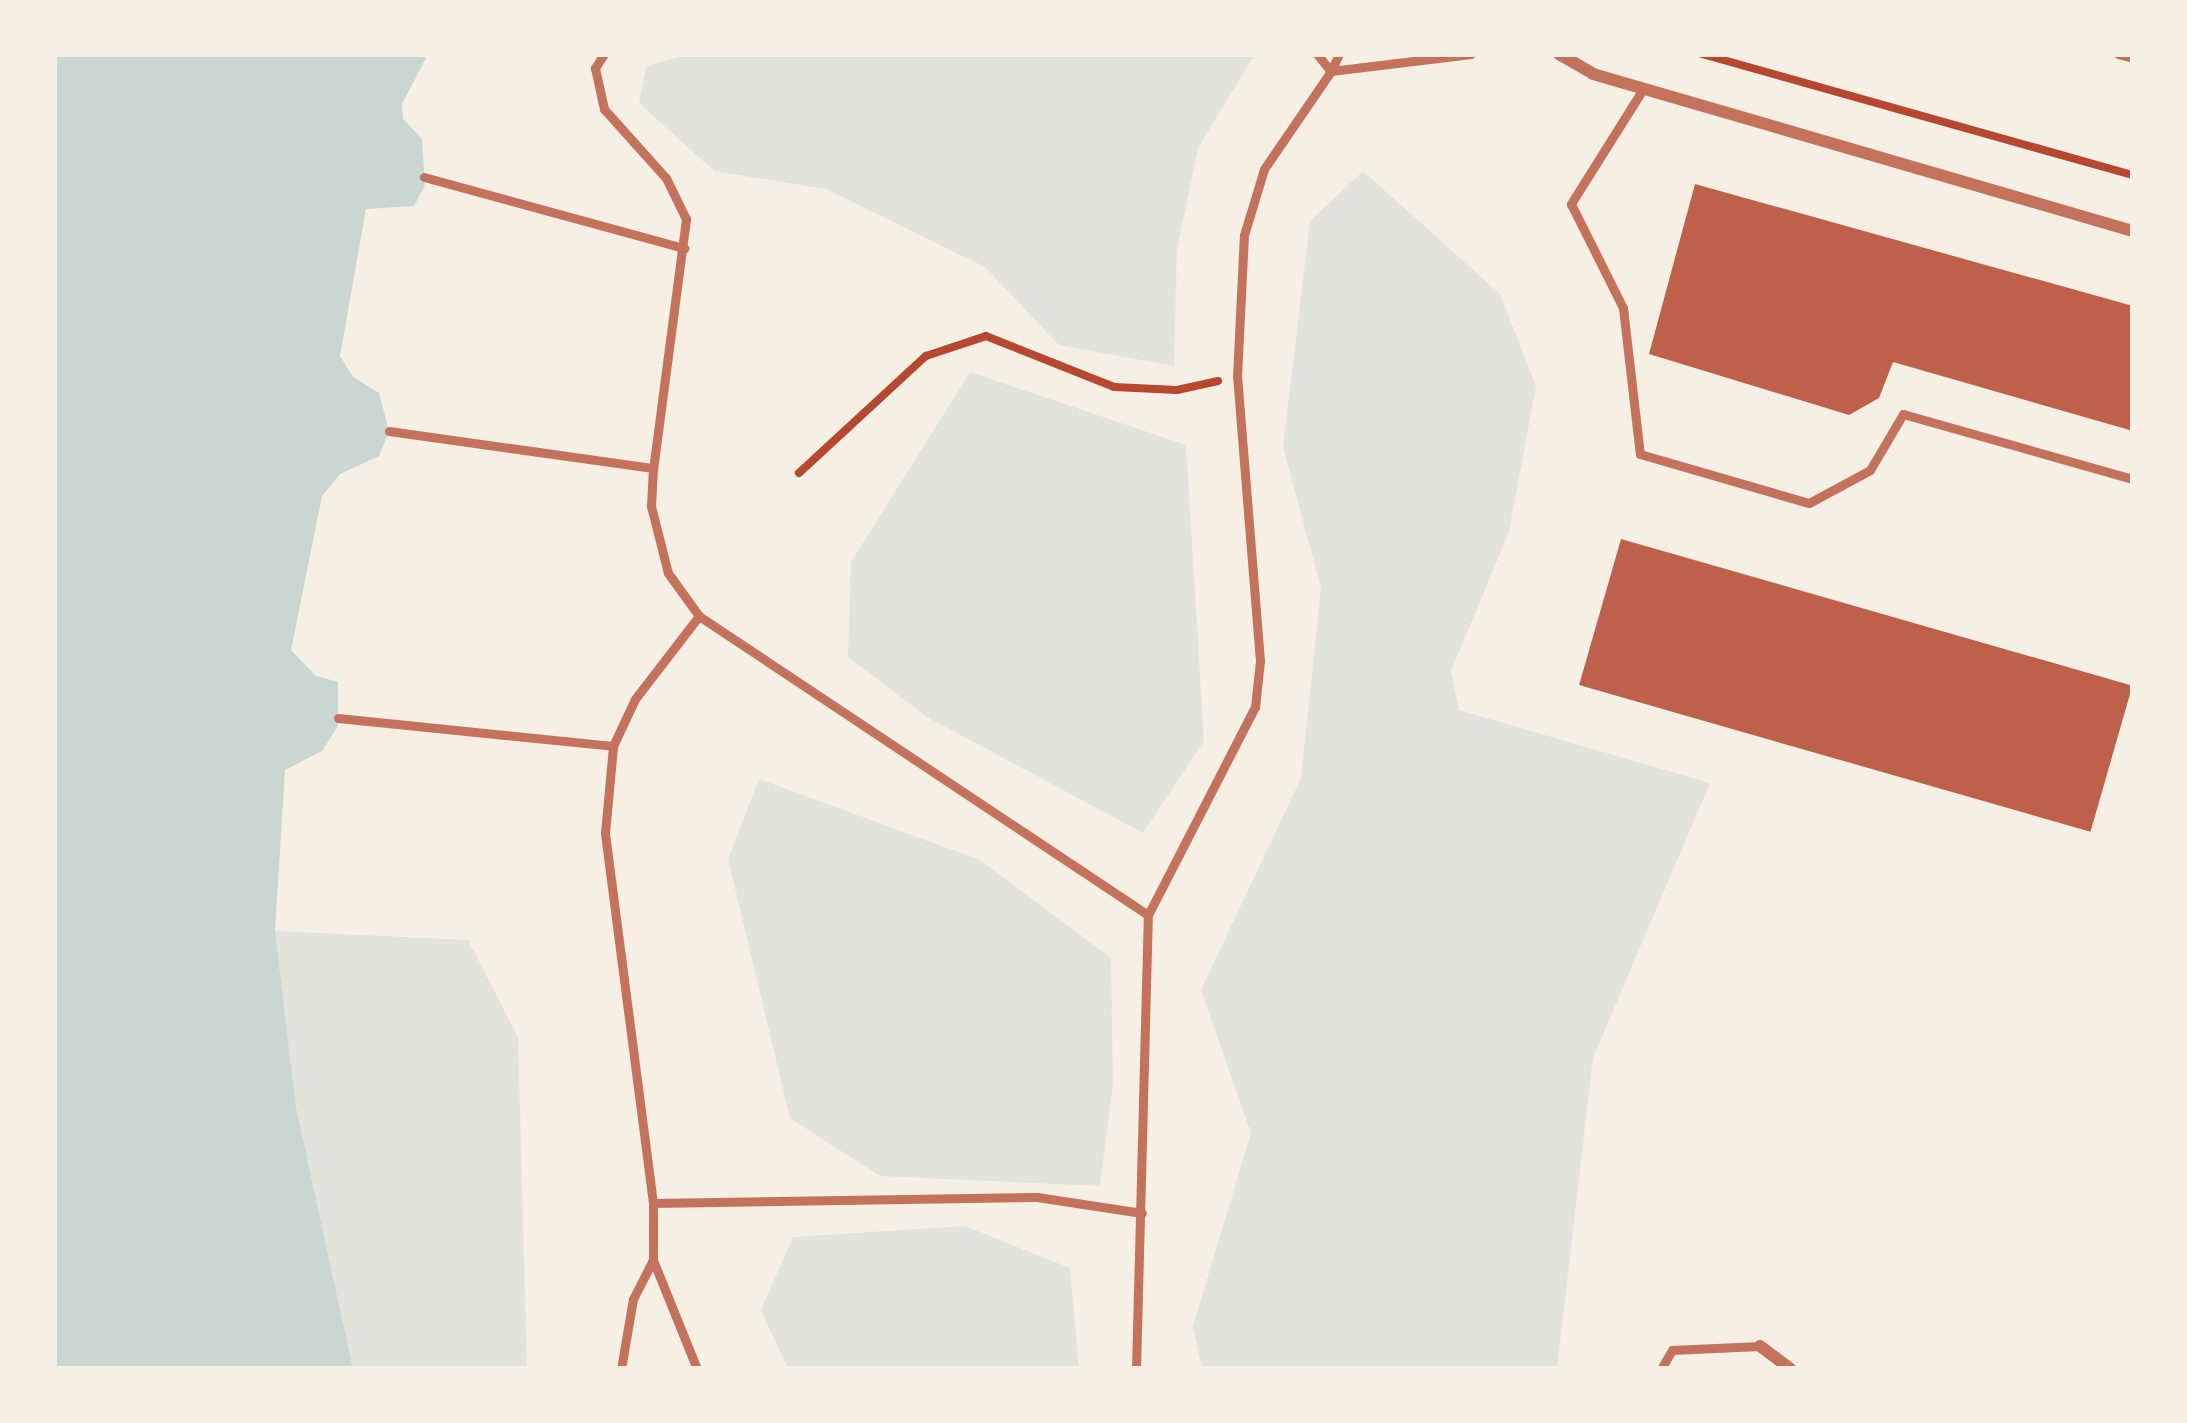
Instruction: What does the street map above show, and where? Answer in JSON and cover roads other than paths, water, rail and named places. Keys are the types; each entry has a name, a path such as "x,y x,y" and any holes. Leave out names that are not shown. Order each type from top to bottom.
{"street":[{"path":"1559,54 1643,89 2133,231"},
{"path":"1760,1346 1790,1369"}],"lane":[{"path":"604,54 596,88 604,110 666,178 686,219 651,506 668,573 699,616 1148,915"},
{"path":"1317,54 1331,71"},
{"path":"1136,1369 1133,1283 1142,1213 1148,915 1255,706 1259,614 1237,377 1244,235 1264,169 1339,54"},
{"path":"1331,71 1471,54"},
{"path":"2118,54 2133,58"},
{"path":"1643,89 1571,205 1623,308 1640,454 1809,503 1870,470 1903,414 2133,479"},
{"path":"424,177 684,248"},
{"path":"389,431 653,468"},
{"path":"697,1369 653,1260 653,1203 605,833 613,746 635,699 699,616"},
{"path":"338,718 613,746"},
{"path":"653,1203 1037,1197 1142,1213"},
{"path":"621,1369 633,1299 653,1260"},
{"path":"1661,1369 1672,1350 1760,1346"}]}
